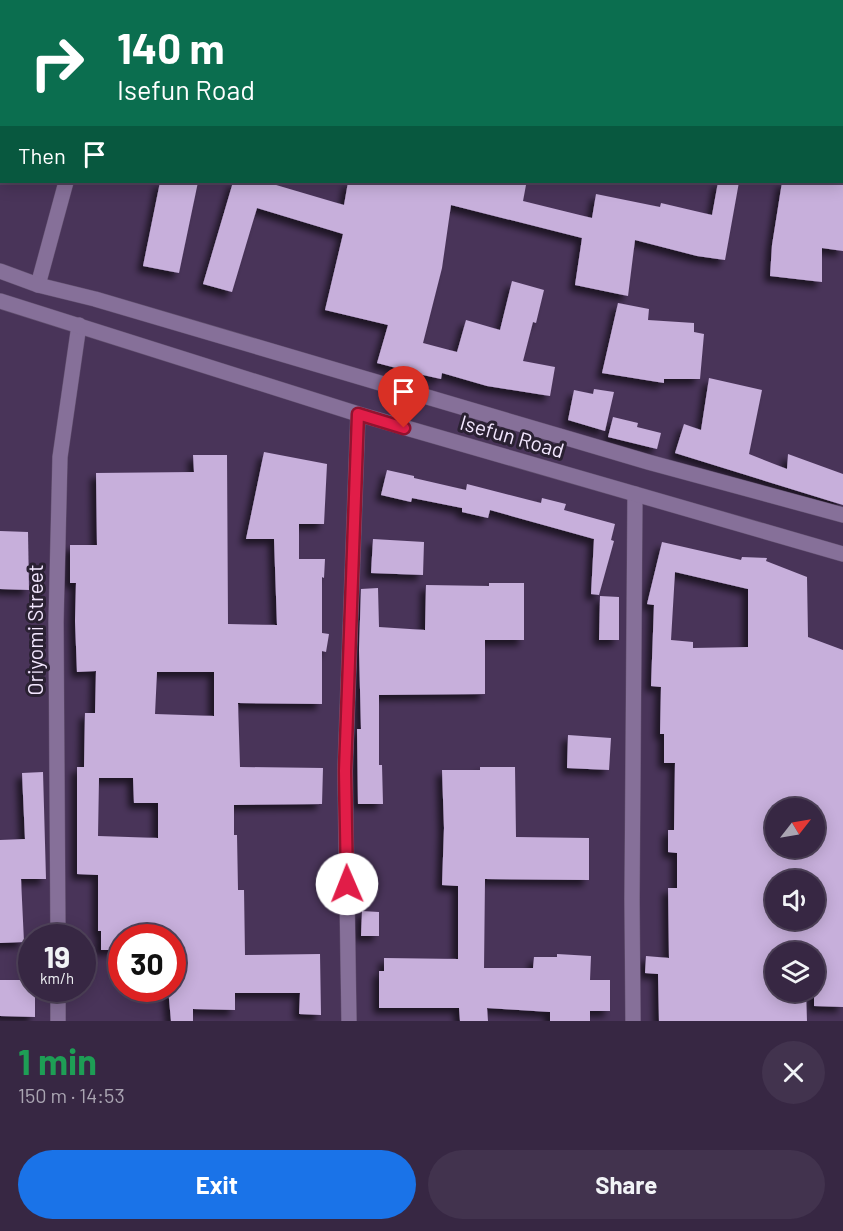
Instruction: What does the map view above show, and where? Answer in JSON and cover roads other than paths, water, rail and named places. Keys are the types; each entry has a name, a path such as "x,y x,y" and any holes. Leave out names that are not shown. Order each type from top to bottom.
{"street":[{"path":"38,285 66,183"},
{"name":"Isefun Road","path":"0,272 637,459 843,515"},
{"name":"Isefun Road","path":"0,301 358,414 843,554"},
{"name":"Oriyomi Street","path":"58,924 56,622 60,456 79,325"},
{"path":"349,1021 345,771 358,414"},
{"path":"633,1021 635,494"},
{"path":"58,1002 58,1021"}]}
